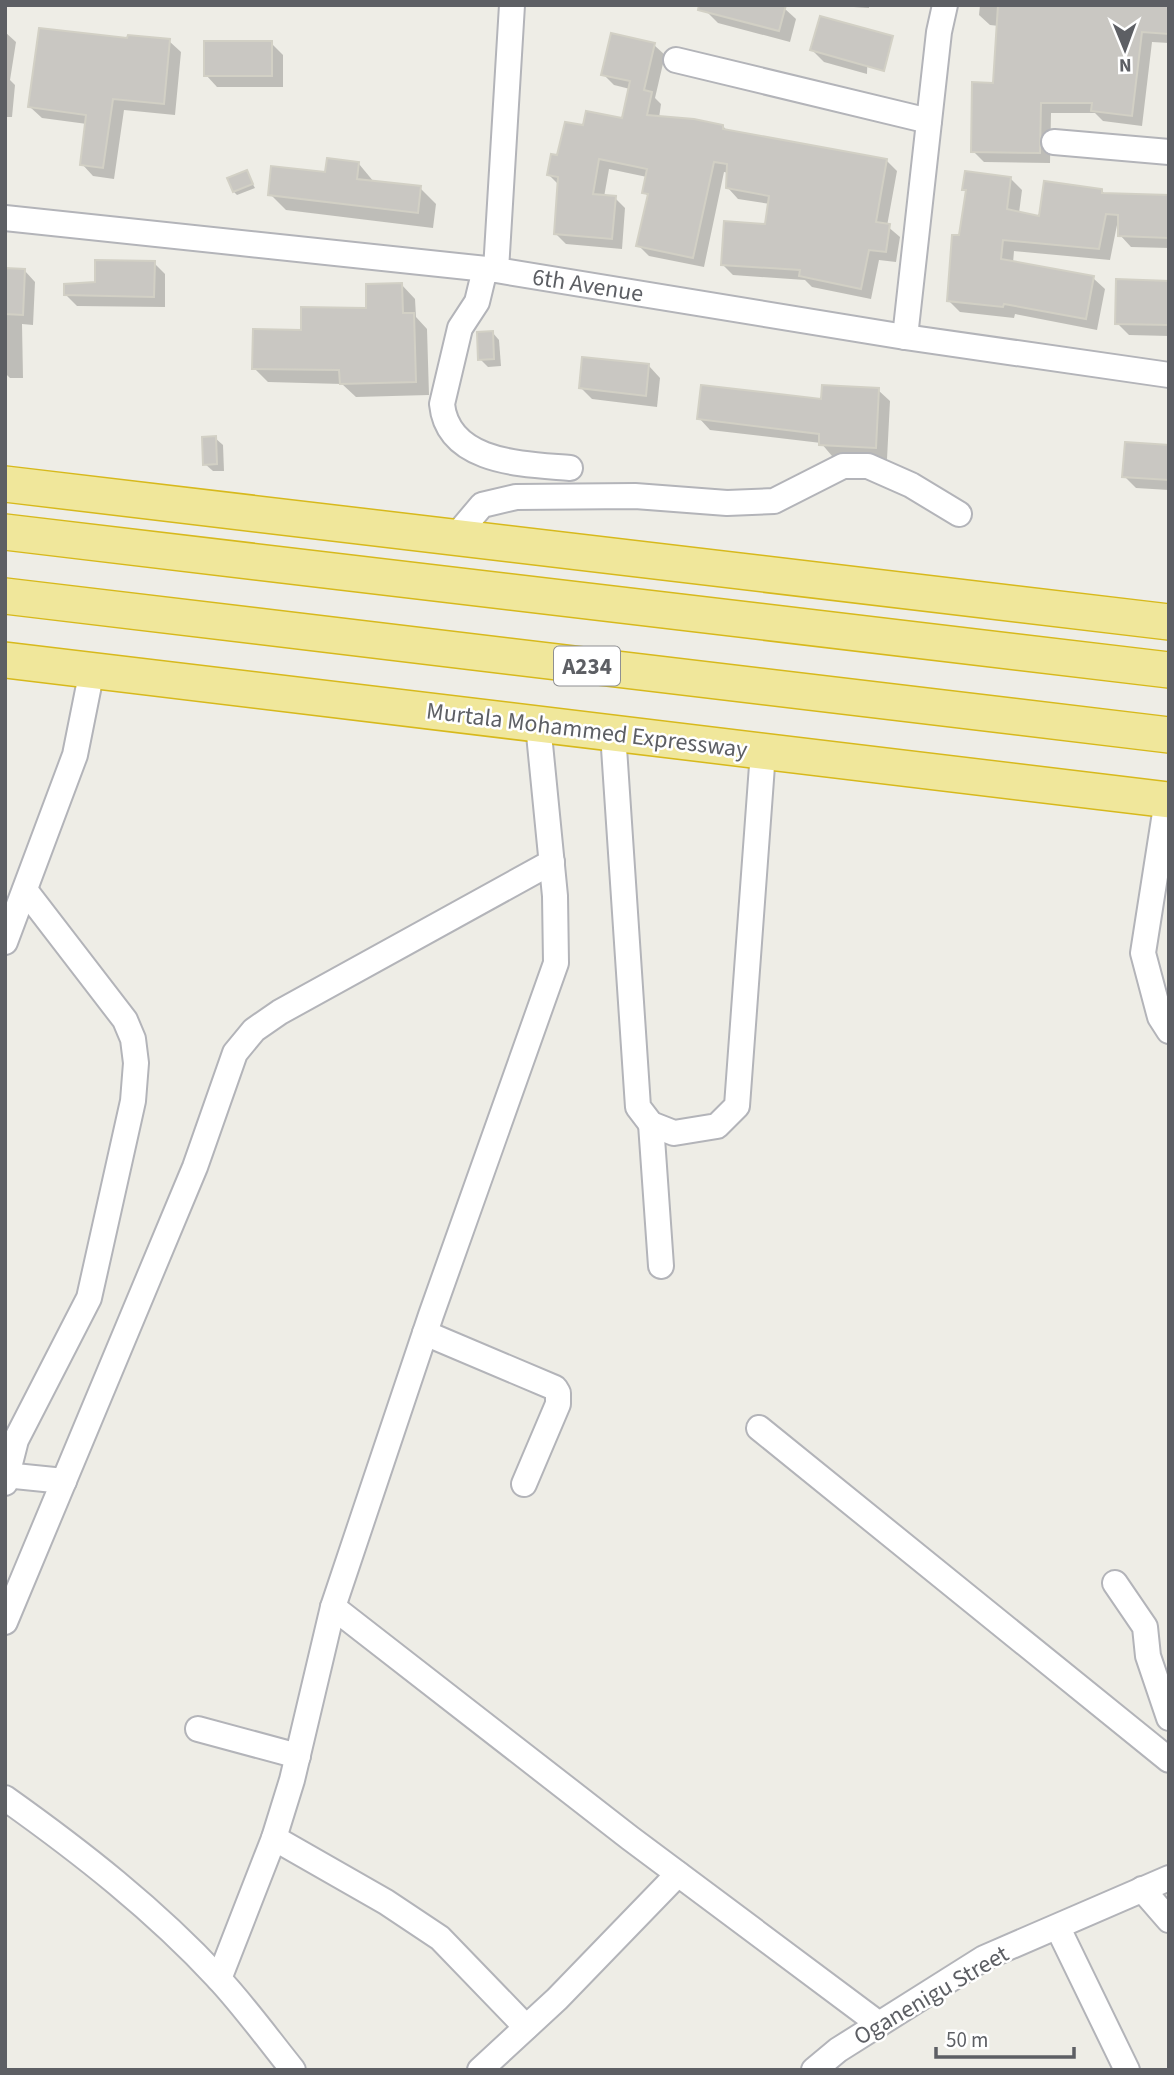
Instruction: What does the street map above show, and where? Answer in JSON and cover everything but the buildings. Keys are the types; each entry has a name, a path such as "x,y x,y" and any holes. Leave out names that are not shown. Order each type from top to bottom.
{"highway":[{"path":"5,484 1169,622"},
{"path":"5,532 1169,670"},
{"name":"A234","path":"5,596 1169,735"},
{"name":"Murtala Mohammed Expressway","path":"5,660 1168,800"}],"street":[{"path":"512,5 490,269 477,302 460,328 442,404 449,426 471,449 500,462 570,468"},
{"path":"905,337 945,5"},
{"path":"676,60 929,121"},
{"path":"1055,142 1169,152"},
{"name":"6th Avenue","path":"5,218 490,269 905,337 1169,375"},
{"path":"455,537 482,505 516,497 635,496 727,502 774,501 843,466 868,466 911,485 960,514"},
{"path":"5,942 75,755 92,670"},
{"path":"219,1979 274,1838 298,1756 333,1608 425,1333 556,963 552,862 538,724"},
{"path":"613,733 638,1107 651,1124 674,1133 717,1126 737,1106 763,752"},
{"path":"1168,800 1143,953 1160,1017 1169,1031"},
{"path":"5,1622 195,1167 235,1053 254,1030 280,1012 552,862"},
{"path":"25,890 125,1020 134,1040 136,1063 133,1101 89,1298 16,1440 7,1478 64,1480"},
{"path":"651,1124 661,1266"},
{"path":"425,1333 555,1388 558,1404 524,1484"},
{"path":"759,1428 1169,1760"},
{"path":"1115,1583 1145,1628 1148,1656 1169,1718"},
{"path":"333,1608 678,1874 879,2024"},
{"path":"198,1729 298,1756"},
{"path":"5,1798 56,1834 159,1919 219,1979 293,2070"},
{"path":"274,1838 386,1902 440,1938 526,2027"},
{"path":"480,2070 678,1874"},
{"name":"Oganenigu Street","path":"814,2070 879,2024 984,1958 1169,1878"},
{"path":"1142,1889 1169,1920"},
{"path":"1058,1928 1127,2070"}]}
